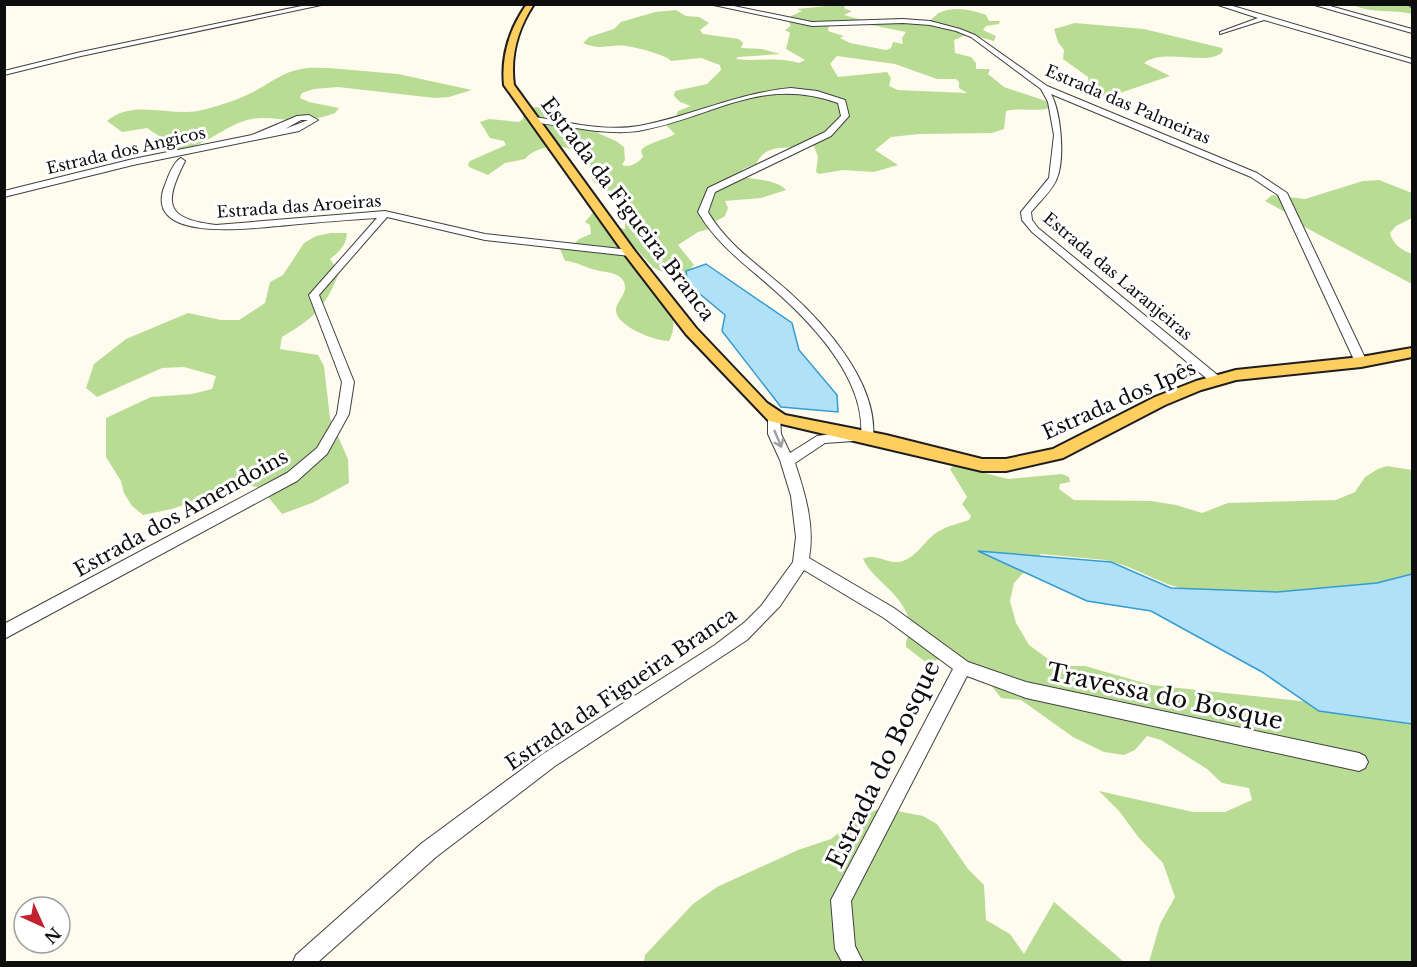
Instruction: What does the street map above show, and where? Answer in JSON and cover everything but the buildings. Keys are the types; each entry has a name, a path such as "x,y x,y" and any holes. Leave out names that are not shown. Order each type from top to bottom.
{"main road":[{"name":"Estrada da Figueira Branca","path":"531,4 524,14 512,44 507,76 514,93 630,253 691,331 774,417"},
{"name":"Estrada dos Ipês","path":"774,417 982,465 1006,465 1057,454 1160,400 1216,380 1279,369 1361,362 1413,353"}],"street":[{"path":"7,71 323,4"},
{"name":"Estrada das Palmeiras","path":"712,4 812,24 903,21 942,25 973,36 1044,88 1225,161 1254,175 1282,193 1361,362"},
{"path":"1218,4 1413,61"},
{"path":"1314,4 1413,31"},
{"path":"1222,33 1263,18"},
{"name":"Estrada das Laranjeiras","path":"1044,88 1052,102 1058,135 1053,178 1026,212 1027,220 1035,230 1216,380"},
{"path":"534,119 605,129 639,128 766,92 801,90 828,95 842,102 845,116 828,134 711,190 703,212 709,223 742,257 785,294 825,339 843,363 862,398 869,422 863,436 822,439 787,461"},
{"name":"Estrada dos Angicos","path":"4,194 157,157 296,129 314,120 307,117 297,118 280,129 255,137"},
{"path":"157,157 181,162 237,141"},
{"name":"Estrada das Aroeiras","path":"181,162 166,193 166,200 169,210 184,223 197,226 216,228 385,214 485,237 630,253"},
{"name":"Estrada dos Amendoins","path":"4,632 292,477 322,451 343,414 348,382 315,296 385,214"},
{"path":"774,417 774,430 787,461 800,506 801,561"},
{"name":"Estrada do Bosque","path":"801,561 889,613 963,666 841,900 845,950 853,963"},
{"name":"Estrada da Figueira Branca","path":"303,963 429,850 549,760 746,633 766,614 801,561"},
{"name":"Travessa do Bosque","path":"963,666 1026,690 1359,762"}],"green space":[{"path":"844,5 845,9 852,11 844,15 866,21 829,25 828,31 844,36 840,38 850,43 886,50 891,48 893,42 903,44 902,38 906,32 871,25 896,18 929,21 939,13 952,9 969,10 986,15 989,21 1000,21 999,24 986,26 983,30 996,36 994,41 968,34 954,40 955,53 971,57 976,63 976,69 990,69 988,74 1004,87 1051,103 1052,107 1041,110 1006,111 1004,129 992,133 919,134 891,137 875,150 898,165 874,172 843,170 819,174 816,172 818,157 814,146 773,149 767,152 756,164 743,169 738,175 776,183 786,190 761,198 725,201 728,208 725,216 713,223 713,228 698,232 678,245 694,265 689,270 685,284 675,282 670,275 654,268 634,249 669,305 673,317 673,329 669,341 638,332 617,316 616,307 625,289 619,276 565,261 560,249 569,249 579,239 591,234 590,225 585,222 596,209 617,226 625,229 626,212 620,203 624,197 605,190 595,183 585,157 569,148 549,147 532,153 525,159 505,163 488,175 469,167 470,161 506,145 504,141 490,138 480,122 489,119 519,122 523,119 524,108 540,107 545,118 553,124 591,130 616,141 624,147 625,160 622,165 634,164 643,157 641,150 644,147 675,134 666,125 666,119 676,116 678,111 691,106 680,102 674,96 675,91 707,84 721,70 720,65 701,58 671,61 657,54 630,47 595,47 583,43 589,37 614,29 621,22 655,12 676,10 686,16 699,17 709,23 700,30 703,34 739,39 743,43 741,48 762,49 780,54 736,59 783,60 799,63 805,60 786,49 790,33 785,30 791,26 787,18 802,11 797,9","holes":["837,56 895,64 937,79 956,79 959,82 959,88 967,93 898,90 889,86 891,78 887,72 838,77 830,64"]},
{"path":"1353,5 1412,5 1412,14 1368,10"},
{"path":"1075,23 1144,29 1222,48 1223,51 1217,56 1208,58 1163,57 1153,59 1144,63 1170,76 1111,96 1097,97 1089,86 1088,77 1063,59 1064,50 1058,42 1054,29"},
{"path":"329,68 398,74 472,90 449,97 435,98 338,87 314,89 302,93 300,98 339,108 335,113 305,120 252,119 231,126 204,142 183,149 171,150 159,136 147,128 122,132 107,121 117,114 139,109 198,111 245,96 294,71"},
{"path":"1379,180 1412,193 1412,218 1396,226 1390,233 1398,246 1412,254 1412,284 1299,224 1292,216 1265,201 1272,195 1305,199 1363,181"},
{"path":"347,233 342,248 330,259 339,273 334,285 323,304 310,318 282,337 280,349 318,355 324,366 330,418 348,459 349,483 312,503 282,514 261,488 242,484 172,509 143,515 132,506 124,493 121,481 106,457 106,418 151,397 192,394 212,389 216,376 184,367 162,368 97,397 86,388 94,364 126,339 188,313 221,320 239,320 265,303 270,282 283,275 304,243 316,236"},
{"path":"954,465 1008,479 1062,474 1069,477 1070,482 1060,484 1059,489 1074,500 1151,501 1176,505 1202,513 1228,503 1336,500 1355,492 1365,477 1378,469 1387,466 1412,470 1412,580 1282,592 1194,592 1105,560 1041,554 1014,583 1010,601 1016,623 1029,645 1058,666 1085,666 1151,685 1412,713 1412,962 1149,962 1160,924 1175,897 1163,863 1099,791 1193,812 1225,812 1252,800 1249,788 1222,783 1207,769 1161,740 1147,736 1135,750 1124,755 1104,752 1073,737 1021,700 1001,698 984,676 947,657 927,663 906,647 910,627 907,613 902,604 863,559 873,557 893,562 903,561 939,531 969,520 971,516 962,504 967,497 950,469"},
{"path":"881,808 923,816 937,824 968,869 984,885 986,920 1010,934 1024,954 1054,902 1124,962 644,962 645,955 693,904 717,887 798,850 831,839 856,819"}],"water":[{"path":"706,264 792,323 799,350 837,395 838,412 781,407 722,331 725,315 688,284 686,271"},
{"path":"978,551 1111,562 1171,588 1277,592 1377,583 1412,574 1412,724 1319,711 1262,672 1151,611 1087,601"}]}
